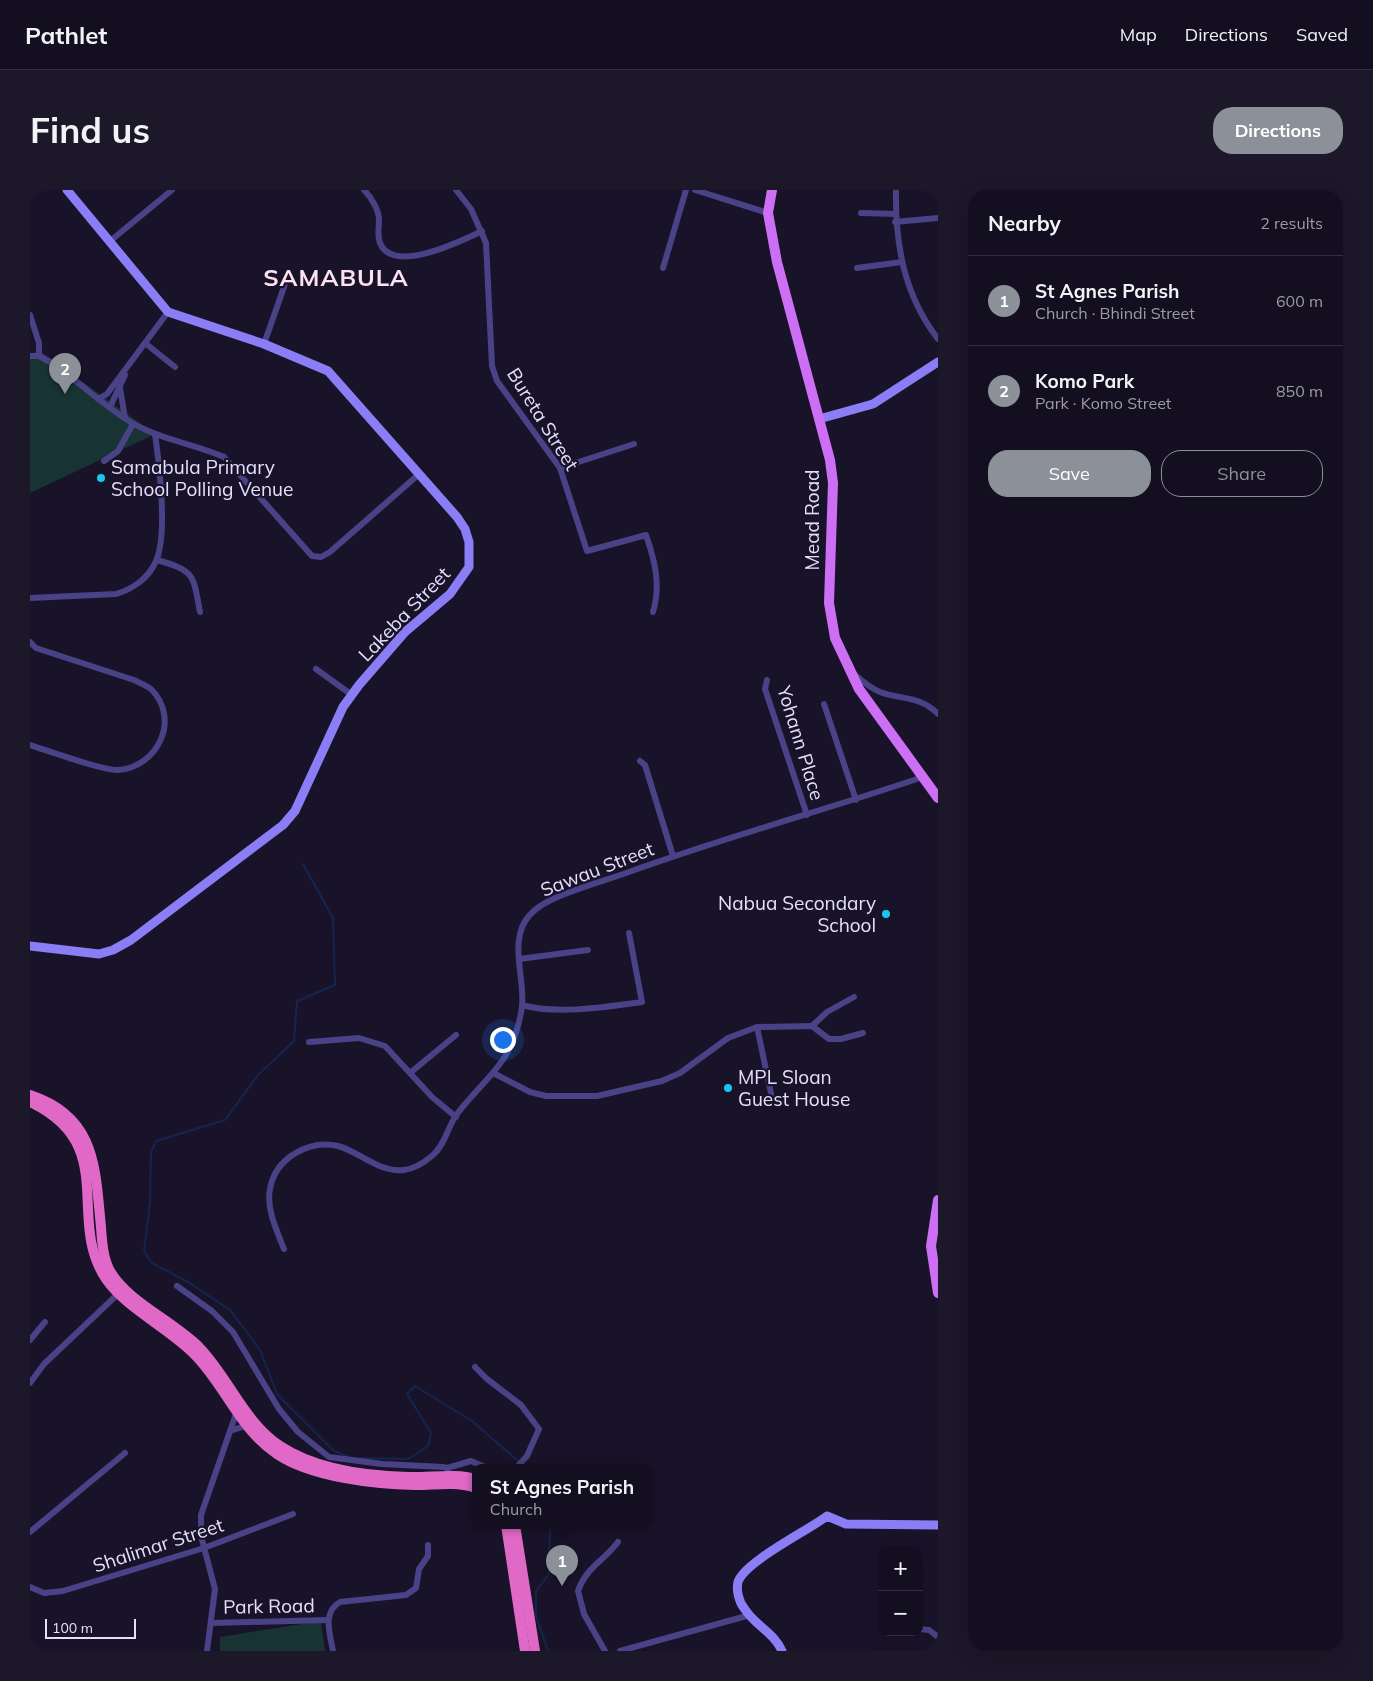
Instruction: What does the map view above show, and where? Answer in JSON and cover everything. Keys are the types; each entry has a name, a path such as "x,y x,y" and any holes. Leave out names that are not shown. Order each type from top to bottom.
{"highway":[{"path":"30,1095 43,1099 62,1111 79,1130 88,1146 97,1176 103,1248 111,1272 123,1287 200,1349 242,1407 270,1439 303,1458 328,1466 394,1476 448,1472 472,1478"},
{"path":"30,1102 56,1117 79,1148 88,1179 90,1228 95,1254 107,1280 119,1293 195,1355 212,1375 236,1414 246,1426 278,1455 308,1468 392,1484 458,1484 472,1487"},
{"path":"507,1529 525,1651"},
{"path":"517,1529 535,1651"}],"main road":[{"path":"67,190 168,312"},
{"name":"Mead Road","path":"772,190 768,212 777,262 830,460 833,482 829,604 835,638 859,689 938,798"},
{"name":"Lakeba Street","path":"30,946 99,954 113,950 131,940 283,825 295,812 343,707 388,650 450,594 469,567 470,554 465,529 328,370 264,344 168,312"},
{"path":"819,419 873,404 938,362"},
{"path":"938,1200 931,1246 938,1293"},
{"path":"782,1651 769,1631 744,1610 738,1593 738,1582 744,1574 785,1540 811,1529 827,1516 846,1524 938,1525"}],"street":[{"path":"109,242 172,190"},
{"path":"364,190 375,206 379,218 380,243 386,252 395,256 406,257 426,253 482,231"},
{"name":"Bureta Street","path":"456,190 472,209 486,243 492,366 503,391 560,468 587,551 646,535 659,594 653,612"},
{"path":"663,268 686,190"},
{"path":"696,190 768,212"},
{"path":"896,190 896,222 902,262 919,308 938,339"},
{"path":"862,213 896,214"},
{"path":"896,222 938,218"},
{"path":"857,268 902,262"},
{"path":"264,344 285,284"},
{"path":"98,400 107,394 127,369 168,312"},
{"path":"30,315 39,343 39,356"},
{"path":"145,342 175,366"},
{"path":"30,356 39,356 58,367 98,400 133,424 155,434 207,449 224,457 312,556 321,557 330,552 418,475"},
{"path":"110,407 127,369"},
{"path":"120,387 125,418"},
{"path":"104,461 118,451 133,424"},
{"path":"30,598 108,595 129,590 149,572 157,560 160,540 159,465 155,434"},
{"path":"560,468 634,444"},
{"path":"157,560 183,568 192,576 200,612"},
{"path":"30,642 36,648 134,680 149,687 158,697 162,708 165,732 163,740 145,761 131,768 116,771 30,745"},
{"path":"316,670 352,695"},
{"path":"851,672 881,692 912,698 927,705 938,714"},
{"name":"Yohann Place","path":"767,680 765,690 807,815"},
{"path":"824,704 856,800"},
{"path":"640,761 645,765 673,856"},
{"name":"Sawau Street","path":"284,1249 270,1209 270,1190 282,1164 289,1156 312,1146 337,1146 376,1164 404,1170 422,1163 436,1153 456,1117 495,1074 513,1046 522,1005 519,936 525,922 542,905 555,898 673,856 856,800 923,777"},
{"path":"522,1005 538,1008 583,1008 642,1002 629,933"},
{"path":"519,959 588,950"},
{"path":"812,1026 827,1012 854,997"},
{"path":"495,1074 530,1092 546,1096 597,1096 662,1081 680,1073 728,1038 757,1027 812,1026 829,1039 842,1039 863,1033"},
{"path":"757,1027 772,1098"},
{"path":"410,1073 456,1035"},
{"path":"309,1042 359,1038 372,1040 384,1046 432,1097 456,1117"},
{"path":"177,1286 212,1311 233,1332 280,1409 298,1432 329,1457 346,1461 448,1472 471,1461 478,1464"},
{"path":"30,1383 44,1364 119,1293"},
{"path":"30,1340 45,1322"},
{"path":"475,1367 487,1379 521,1405 538,1429 520,1464"},
{"path":"207,1651 214,1588 200,1528 201,1515 236,1414"},
{"path":"230,1431 246,1426"},
{"path":"30,1532 125,1454"},
{"name":"Shalimar Street","path":"30,1587 44,1593 63,1592 204,1548 293,1514"},
{"path":"605,1651 584,1614 578,1591 593,1564 610,1553 618,1542"},
{"path":"333,1651 328,1620 329,1611 340,1602 406,1595 413,1592 416,1588 419,1569 428,1556 428,1545"},
{"path":"620,1651 750,1615"},
{"name":"Park Road","path":"211,1623 328,1620"},
{"path":"923,1629 929,1630 938,1637"}],"green space":[{"path":"40,351 155,434 30,493 30,354"},
{"path":"321,1621 325,1651 220,1651 220,1637"}],"waterway":[{"path":"303,864 333,918 335,985 297,1001 294,1041 258,1075 225,1120 156,1141 151,1152 150,1202 144,1251 152,1263 188,1282 230,1310 260,1350 277,1394 334,1451 349,1457"},
{"path":"359,1458 408,1459 428,1446 431,1433 407,1394 415,1386 472,1421 522,1464"},
{"path":"548,1651 536,1616 536,1591 549,1574 550,1529"}],"place":[{"name":"Komo Park","path":"65,394"},
{"name":"Samabula Primary School Polling Venue","path":"101,478"},
{"name":"Nabua Secondary School","path":"886,914"},
{"name":"MPL Sloan Guest House","path":"728,1088"},
{"name":"St Agnes Parish","path":"562,1586"}],"district":[{"name":"SAMABULA","path":"336,278"}]}
